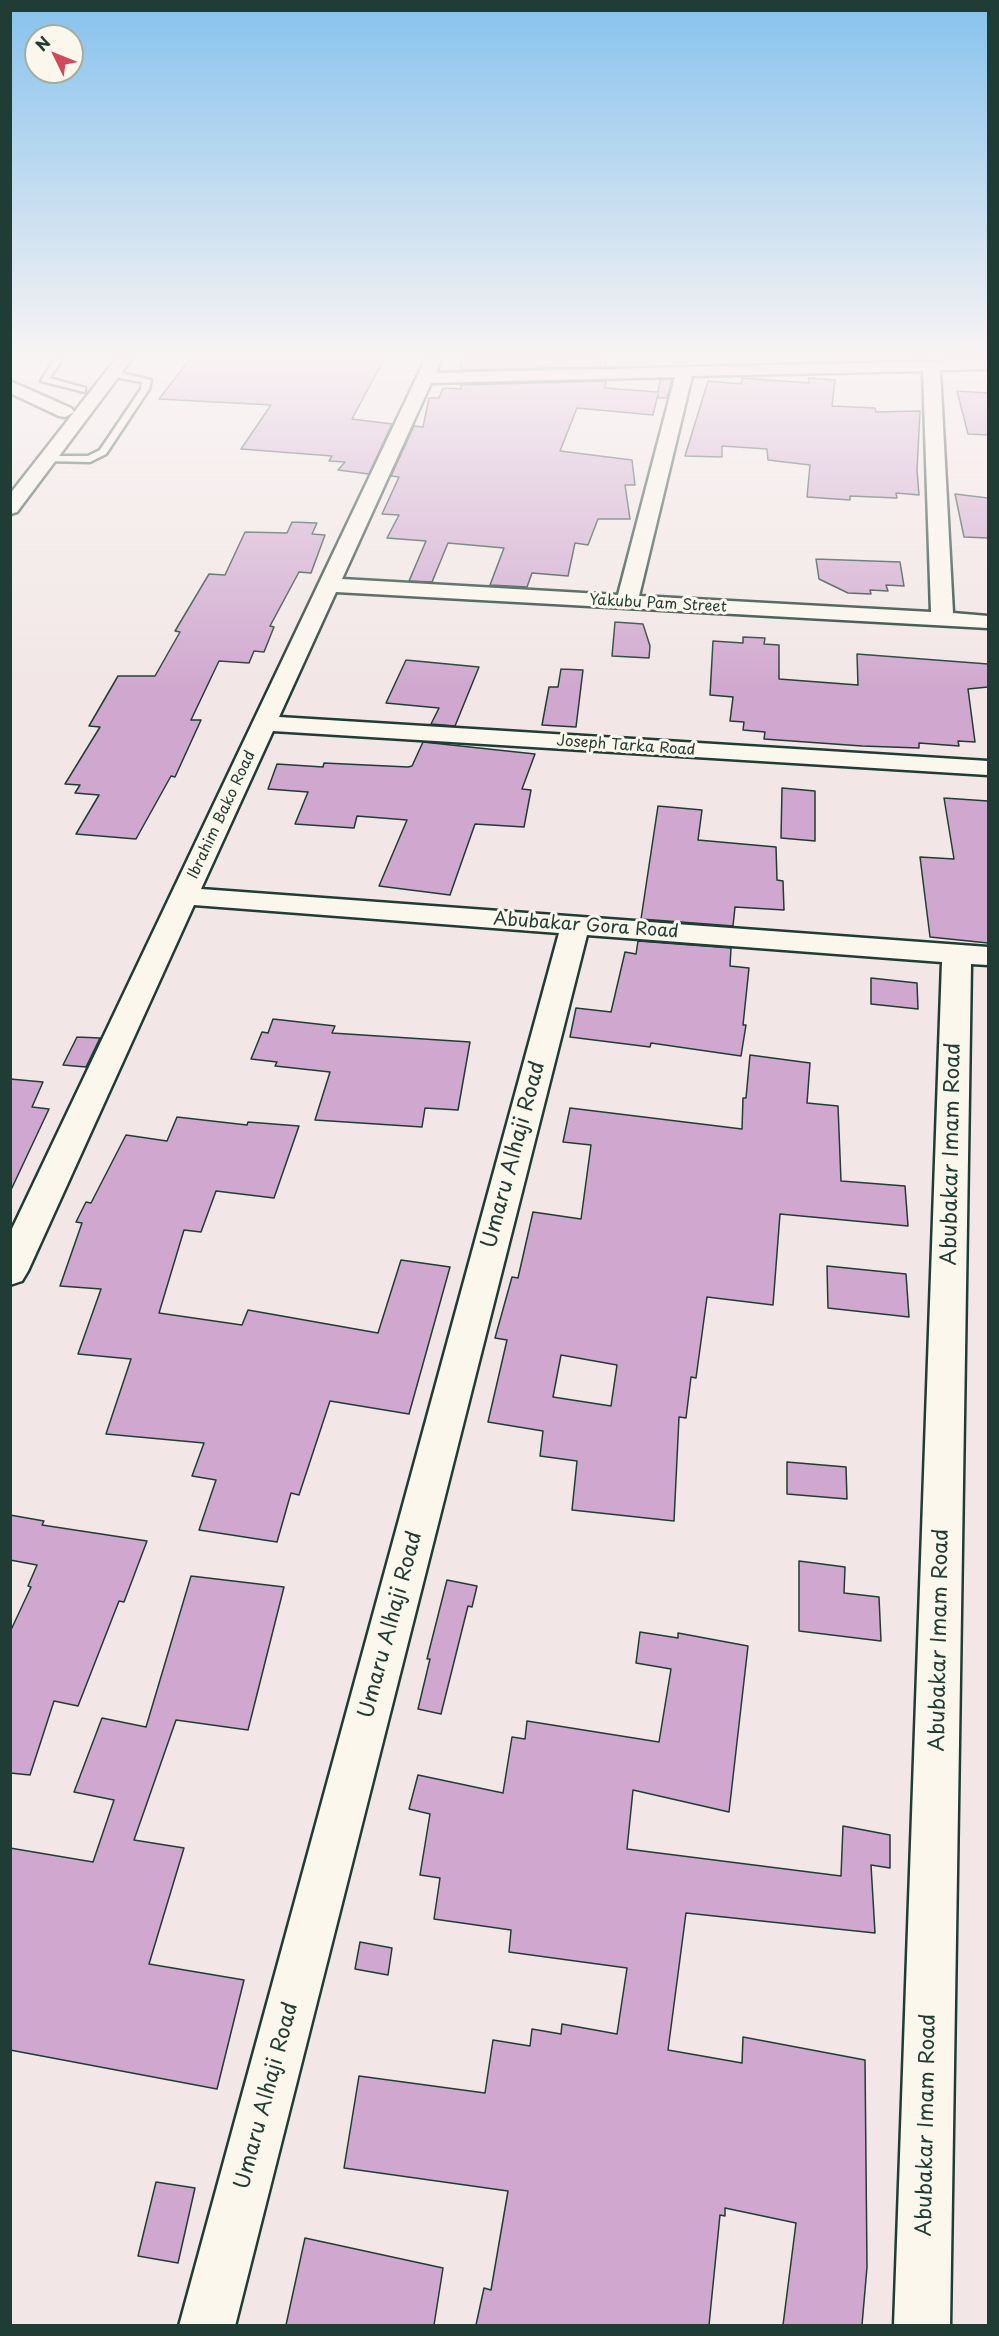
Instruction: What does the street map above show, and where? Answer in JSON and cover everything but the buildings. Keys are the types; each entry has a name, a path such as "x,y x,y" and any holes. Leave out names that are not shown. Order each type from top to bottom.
{"main road":[{"path":"10,482 25,469"},
{"path":"10,508 32,469"},
{"name":"Ibrahim Bako Road","path":"10,1271 382,469"},
{"path":"627,602 661,469"},
{"path":"935,469 942,620"},
{"name":"Yakubu Pam Street","path":"328,585 988,622"},
{"name":"Joseph Tarka Road","path":"264,723 988,768"},
{"name":"Abubakar Gora Road","path":"184,896 973,955"},
{"name":"Umaru Alhaji Road","path":"207,2325 575,926"},
{"name":"Abubakar Imam Road","path":"922,2325 973,955"}]}
